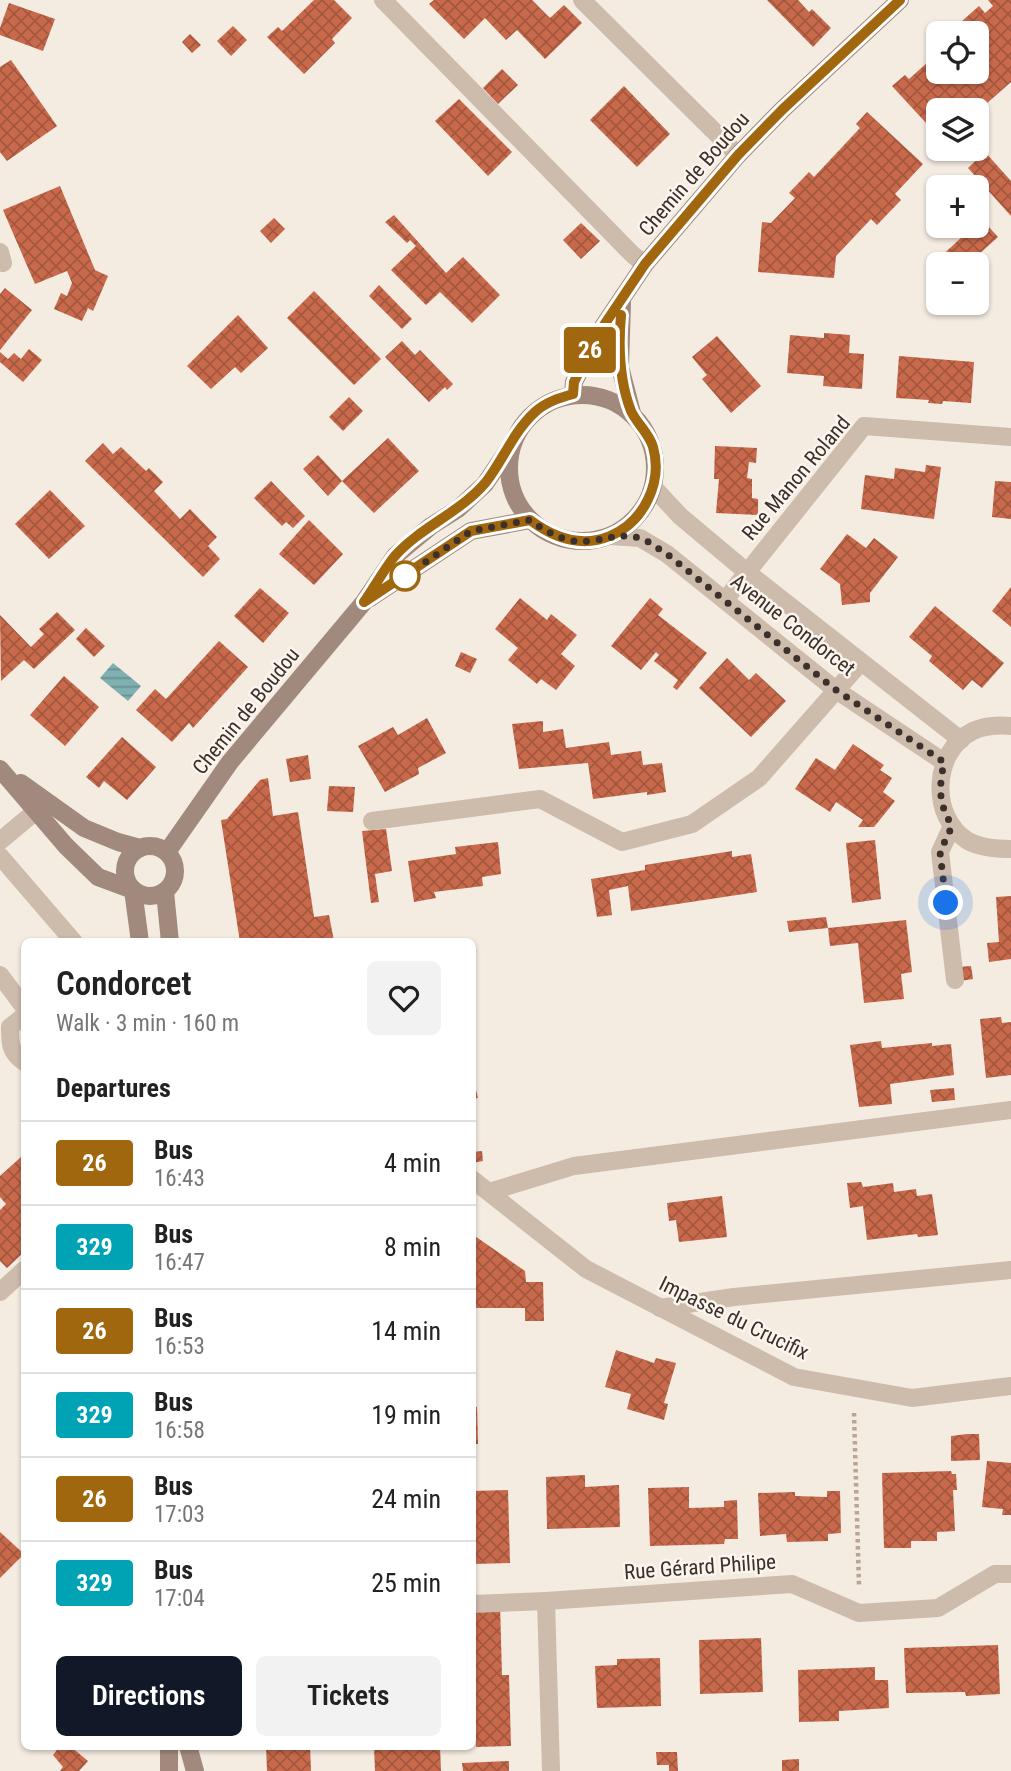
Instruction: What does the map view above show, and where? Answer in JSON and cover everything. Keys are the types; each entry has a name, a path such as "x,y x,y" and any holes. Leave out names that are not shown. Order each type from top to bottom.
{"street":[{"path":"383,0 633,255 645,264"},
{"path":"582,0 738,155"},
{"name":"Chemin de Boudou","path":"573,394 574,382 598,334 623,300 635,276 738,155 783,109 900,0"},
{"name":"Chemin de Boudou","path":"623,300 620,367 632,413"},
{"path":"573,394 594,395 614,401 632,413 645,429 653,447 656,467 653,487 645,507 630,524 611,536 590,541 568,540 548,533 530,520 518,504 510,485 509,465 512,444 522,426 536,411 553,400 573,394"},
{"name":"Rue Manon Roland","path":"748,573 864,426 1011,437"},
{"name":"Chemin de Boudou","path":"167,852 230,762 364,602 395,556 431,526 458,509 485,484 512,444"},
{"name":"Avenue Condorcet","path":"653,487 680,516 748,573 961,740"},
{"name":"Chemin de Boudou","path":"364,602 471,531 530,520"},
{"name":"Avenue Condorcet","path":"611,536 640,538 667,554 836,690 944,762"},
{"path":"725,600 748,573"},
{"path":"372,821 540,799 622,842 692,824 759,778 861,662"},
{"path":"1011,726 994,725 974,731 961,740 944,762 939,791 944,812 952,826 968,841 991,849 1011,849"},
{"path":"0,768 83,828 118,842 140,848 154,846 167,852 172,858 175,872 170,886 165,892 148,897 98,877 0,768"},
{"path":"0,841 36,811"},
{"path":"952,826 940,852 955,980"},
{"path":"139,938 133,890 128,884 125,867 127,859 140,848"},
{"path":"0,856 71,938"},
{"path":"165,892 170,938"},
{"path":"0,975 21,1003"},
{"path":"21,1018 10,1027 10,1041 15,1055 21,1060"},
{"path":"489,1192 573,1166 1011,1110"},
{"name":"Impasse du Crucifix","path":"476,1182 586,1269 794,1377 912,1398 1011,1386"},
{"path":"660,1308 734,1297 1011,1270"},
{"path":"0,1292 21,1273"},
{"name":"Rue Gérard Philipe","path":"476,1604 792,1584 859,1614 938,1608 995,1574 1011,1574"},
{"path":"546,1601 551,1771"},
{"path":"169,1750 169,1771"},
{"path":"189,1750 195,1771"}],"path":[{"path":"853,1388 859,1614"}],"water":[{"path":"113,663 141,686 128,701 100,678"}],"building":[{"path":"314,0 334,0 352,18 332,39 335,43 304,74 267,37 278,27 282,31"},
{"path":"434,0 532,0 550,18 564,5 582,23 545,59 517,30 506,40 485,18 464,39 429,4"},
{"path":"767,0 798,0 809,12 812,9 831,28 813,47"},
{"path":"988,0 1011,0 1011,82 989,101 989,98 926,98 926,123 892,86 905,75 909,79 926,64 926,84 989,84 989,21 962,21 979,6 985,13 993,6"},
{"path":"9,3 55,19 43,51 0,35"},
{"path":"233,26 247,40 231,56 217,41"},
{"path":"190,34 201,45 192,53 182,42"},
{"path":"11,60 57,126 7,161 0,152 0,67"},
{"path":"502,69 518,85 498,104 483,88"},
{"path":"624,86 670,134 637,167 590,120"},
{"path":"459,99 512,152 488,176 435,121"},
{"path":"867,112 923,164 895,194 901,200 877,225 871,219 836,256 834,278 758,272 762,222 771,223 795,198 789,193 809,172 814,177 860,128 856,124"},
{"path":"989,156 1011,181 1011,216 989,191 989,175 974,175 968,168 975,161 989,161"},
{"path":"60,186 95,270 108,276 93,311 88,308 82,321 54,309 61,293 67,296 72,283 67,271 35,284 3,210"},
{"path":"394,215 446,273 463,257 500,295 472,323 440,292 426,305 391,270 416,246 410,240 407,243 385,222"},
{"path":"274,218 285,229 271,243 260,231"},
{"path":"581,223 600,241 581,259 563,240"},
{"path":"989,227 998,237 981,252 946,252 961,238 989,238"},
{"path":"379,285 412,319 402,329 369,296"},
{"path":"5,288 32,310 0,350 0,294"},
{"path":"314,291 381,359 354,385 287,318"},
{"path":"238,315 268,348 241,373 235,367 211,389 187,366"},
{"path":"824,333 850,335 849,353 864,354 862,389 823,386 824,376 787,373 790,335 824,338"},
{"path":"717,336 761,386 731,413 702,379 707,375 692,357"},
{"path":"402,341 415,355 420,350 453,384 447,390 445,387 429,402 385,357"},
{"path":"29,349 42,360 23,382 0,362 0,352 8,359 14,353 21,359"},
{"path":"899,356 974,362 971,403 943,401 942,404 928,403 929,400 896,398"},
{"path":"349,397 363,411 343,431 329,417"},
{"path":"388,438 419,471 374,513 342,481"},
{"path":"103,443 113,454 121,447 146,471 149,468 163,482 154,491 180,519 190,509 217,537 208,546 220,559 203,577 85,461"},
{"path":"715,446 757,448 756,463 749,462 747,478 752,479 752,498 758,499 758,515 716,513 719,479 714,479"},
{"path":"318,455 342,481 328,496 303,469"},
{"path":"926,465 941,467 934,519 861,509 865,475 894,479 895,468 925,472"},
{"path":"271,481 305,516 293,528 286,522 282,526 254,498"},
{"path":"995,481 1011,482 1011,519 992,517"},
{"path":"50,490 85,526 49,559 15,524"},
{"path":"309,520 343,554 314,585 279,554"},
{"path":"847,534 866,548 874,538 898,557 870,593 870,602 842,605 840,584 820,569"},
{"path":"1011,587 1011,627 992,611"},
{"path":"260,588 289,613 263,643 234,616"},
{"path":"520,598 547,620 551,614 577,635 561,654 575,666 556,690 541,679 537,684 508,660 518,648 495,629"},
{"path":"650,598 663,609 658,615 707,653 677,690 673,687 678,680 654,661 659,655 656,652 641,670 611,646"},
{"path":"935,606 1004,663 982,688 972,680 963,690 929,661 932,656 909,637"},
{"path":"57,612 75,630 34,669 24,660 1,681 0,615 31,647 44,634 39,629"},
{"path":"86,628 105,646 94,657 76,639"},
{"path":"219,641 248,667 193,728 189,723 172,742 136,710 155,689 166,699"},
{"path":"461,652 477,659 470,673 455,666"},
{"path":"727,658 749,680 756,673 786,701 751,737 699,688"},
{"path":"64,676 99,707 65,746 30,715"},
{"path":"427,718 446,753 418,768 419,774 385,792 358,746 393,727 398,735"},
{"path":"543,721 543,732 563,729 566,748 609,742 611,755 641,751 643,765 662,763 666,792 593,799 588,763 519,769 512,724"},
{"path":"122,737 156,767 127,800 104,781 99,788 86,777"},
{"path":"853,744 884,765 880,770 892,778 883,792 895,801 874,827 858,827 863,820 836,802 830,812 795,789 816,758 835,770"},
{"path":"308,755 311,779 290,782 286,759"},
{"path":"268,778 273,816 298,812 314,917 329,915 333,938 239,938 221,820 227,819 260,780"},
{"path":"329,786 355,787 353,812 327,811"},
{"path":"386,829 392,871 375,874 379,902 371,903 362,831"},
{"path":"875,840 881,899 852,903 846,843"},
{"path":"498,842 501,874 482,877 483,886 434,892 436,898 414,902 408,861 456,854 455,847"},
{"path":"732,851 732,857 751,854 757,892 631,911 628,886 609,890 612,915 597,917 591,879 645,870 645,865"},
{"path":"1011,896 1011,959 989,962 987,943 999,942 996,897"},
{"path":"826,917 828,928 789,932 787,921"},
{"path":"906,920 912,972 901,974 904,999 864,1003 858,943 830,946 828,928"},
{"path":"971,966 973,979 960,981 959,967"},
{"path":"1001,1017 1002,1023 1011,1022 1011,1075 986,1078 980,1019"},
{"path":"881,1041 882,1048 951,1044 954,1075 890,1084 892,1104 859,1107 850,1045"},
{"path":"954,1088 955,1100 932,1102 930,1090"},
{"path":"482,1151 483,1161 476,1162 476,1152"},
{"path":"21,1157 21,1255 7,1268 0,1261 0,1210 6,1204 0,1197 0,1176"},
{"path":"861,1182 863,1187 893,1183 894,1192 916,1189 917,1196 932,1194 938,1235 918,1237 917,1234 867,1240 863,1206 850,1208 847,1183"},
{"path":"722,1196 727,1237 679,1242 676,1220 669,1221 667,1203"},
{"path":"476,1237 525,1271 526,1282 543,1282 544,1321 525,1321 525,1308 476,1308"},
{"path":"616,1350 654,1363 656,1358 676,1363 664,1403 668,1404 664,1420 627,1409 631,1394 605,1387"},
{"path":"476,1407 477,1407 476,1444"},
{"path":"979,1434 980,1460 951,1461 951,1436"},
{"path":"987,1461 1011,1463 1011,1515 1002,1515 1003,1509 982,1507"},
{"path":"951,1471 956,1474 957,1490 953,1490 955,1531 937,1532 937,1541 911,1541 911,1548 884,1548 882,1473"},
{"path":"585,1475 585,1487 619,1485 620,1527 547,1529 546,1477"},
{"path":"689,1487 689,1508 724,1507 724,1501 737,1500 738,1539 725,1539 724,1544 650,1546 648,1488"},
{"path":"508,1490 510,1563 476,1564 476,1491"},
{"path":"827,1491 840,1491 841,1533 828,1534 828,1541 787,1542 786,1534 760,1536 758,1493 795,1492 795,1496 827,1497"},
{"path":"0,1532 21,1551 21,1557 0,1578"},
{"path":"500,1604 502,1675 509,1675 511,1746 476,1747 476,1605"},
{"path":"761,1638 763,1692 700,1694 699,1640"},
{"path":"998,1645 1000,1694 966,1696 965,1692 906,1693 904,1648"},
{"path":"660,1658 661,1706 597,1708 595,1666 617,1665 617,1659"},
{"path":"875,1667 875,1680 888,1680 889,1708 839,1711 839,1721 799,1722 798,1670"},
{"path":"57,1750 75,1750 88,1761 79,1771 60,1771 63,1767 53,1755"},
{"path":"266,1750 310,1750 311,1771 267,1771"},
{"path":"374,1750 440,1750 441,1771 375,1771"},
{"path":"656,1752 677,1752 678,1771 669,1771 669,1765 657,1765"},
{"path":"799,1759 799,1771 782,1771 782,1760"},
{"path":"509,1761 509,1771 463,1771 462,1763"}],"bus line":[{"name":"26","path":"621,315 620,367 632,413 645,429 653,447 656,467 653,487 645,507 630,524 611,536 590,541 568,540 548,533 530,520 471,531 429,562 364,602 395,556 431,526 458,509 485,484 522,426 536,411 553,400 573,394 574,382 598,334 623,300 635,276 738,155 783,109 900,0"}],"route":[{"path":"405,576 471,531 530,520 548,533 568,540 590,541 611,536 640,538 667,554 836,690 944,762 939,791 944,812 952,826 940,852 946,903"}]}
